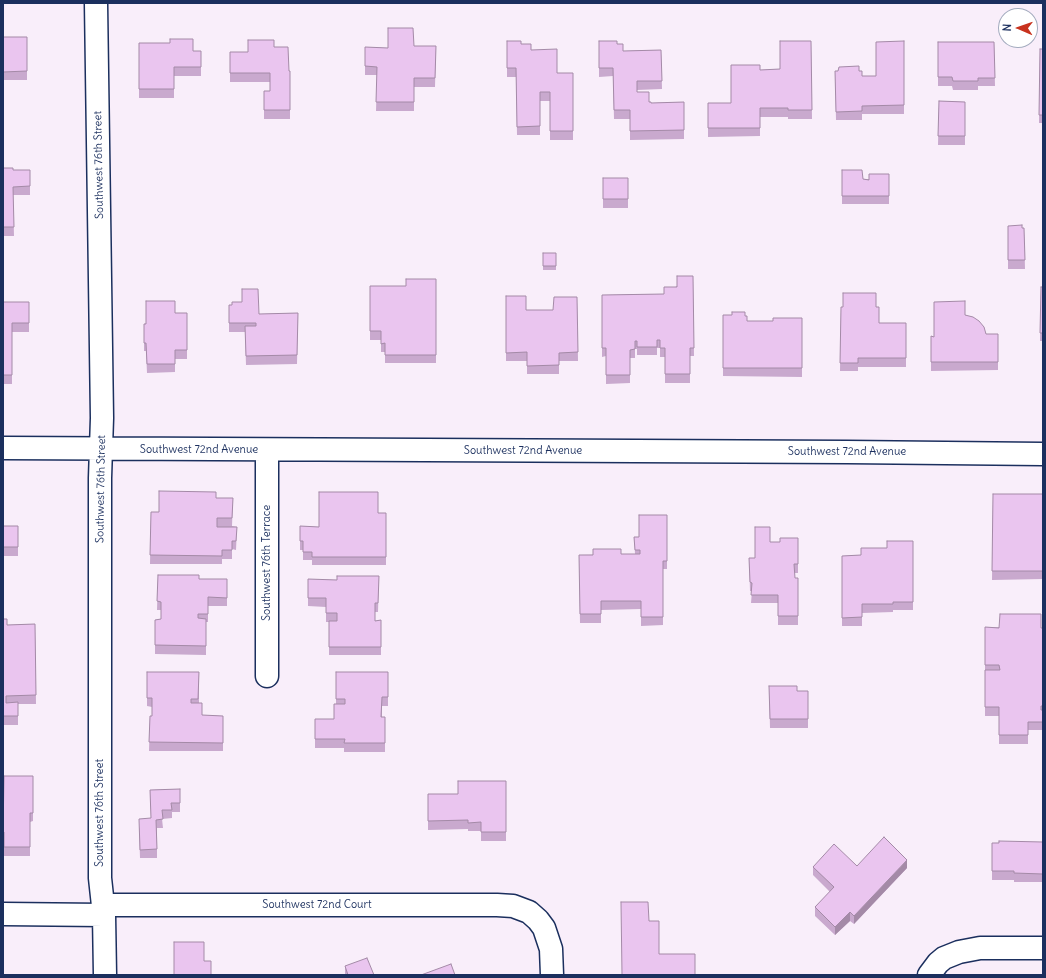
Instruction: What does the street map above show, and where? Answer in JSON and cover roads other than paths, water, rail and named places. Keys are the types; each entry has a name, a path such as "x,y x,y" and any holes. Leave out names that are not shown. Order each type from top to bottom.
{"street":[{"name":"Southwest 76th Street","path":"96,3 102,418 100,878 104,910 105,975"},
{"name":"Southwest 72nd Avenue","path":"3,448 1043,454"},
{"name":"Southwest 76th Terrace","path":"267,450 268,676"},
{"name":"Southwest 72nd Court","path":"3,914 104,910 513,906 529,912 544,928 551,949 552,975"},
{"path":"931,972 944,958 969,949 1043,948"}]}
